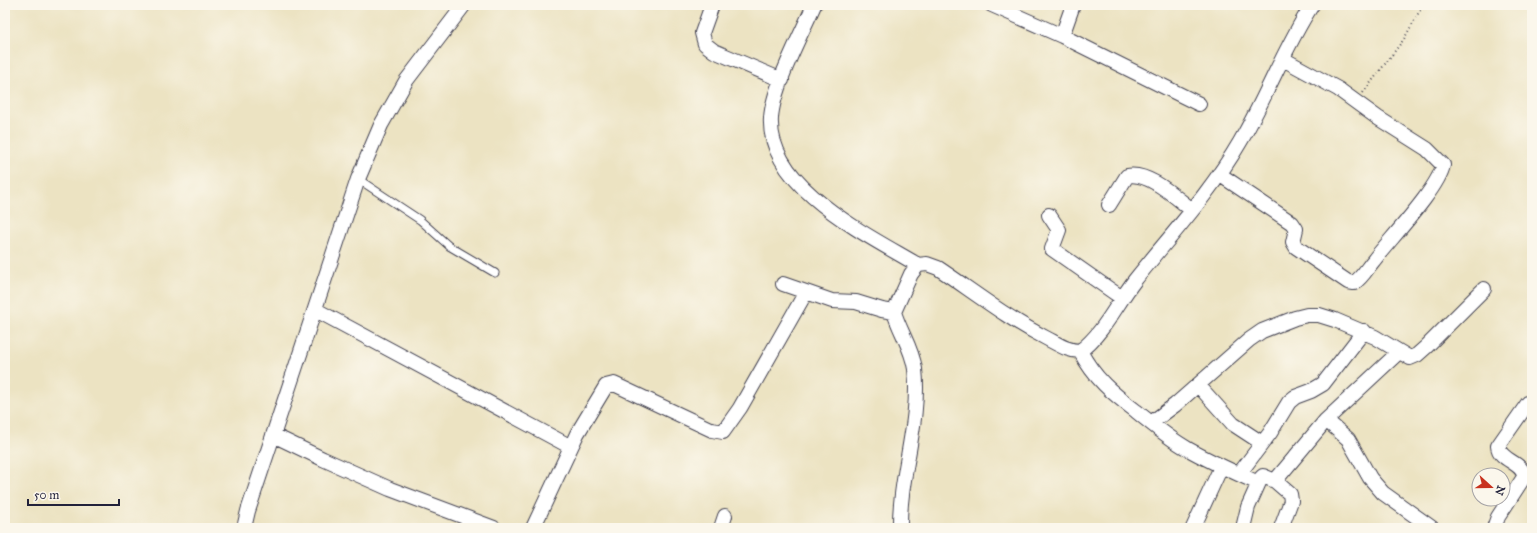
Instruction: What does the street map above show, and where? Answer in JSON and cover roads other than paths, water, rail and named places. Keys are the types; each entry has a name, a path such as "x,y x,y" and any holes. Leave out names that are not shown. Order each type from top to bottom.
{"street":[{"path":"244,528 248,510 316,310 358,179 381,125 406,81 464,5"},
{"path":"712,5 702,33 702,40 705,44 714,51 782,80"},
{"path":"814,5 782,80 771,118 772,136 781,161 790,175 822,205 915,270"},
{"path":"992,5 1062,36 1199,104"},
{"path":"1062,36 1073,5"},
{"path":"900,528 903,482 916,402 916,385 910,348 894,312 900,296 915,270 927,264 938,268 1013,321 1063,348 1072,351 1080,351 1096,337 1122,298 1219,174 1248,128 1282,59 1312,5"},
{"path":"1219,174 1292,223 1296,229 1293,242 1296,247 1348,282 1354,283 1360,279 1431,188 1442,170 1443,164 1427,149 1378,118 1338,88 1282,59"},
{"path":"1109,205 1127,176 1135,174 1145,177 1192,210"},
{"path":"1048,215 1058,230 1052,249 1122,298"},
{"path":"783,284 832,301 856,302 894,312"},
{"path":"1151,423 1198,385 1249,340 1262,331 1295,318 1307,315 1319,315 1364,332 1389,344 1410,358 1417,355 1484,288"},
{"path":"533,528 571,447 597,400 609,384 619,386 712,430 723,432 740,408 806,292"},
{"path":"316,310 571,447"},
{"path":"1239,474 1262,443 1289,402 1295,396 1311,391 1323,384 1364,332"},
{"path":"1080,351 1092,372 1104,386 1151,423 1177,442 1221,467 1258,483"},
{"path":"1275,481 1326,420 1399,352"},
{"path":"1198,385 1232,424 1262,443"},
{"path":"1494,528 1498,517 1524,477 1522,471 1500,453 1498,446 1528,403"},
{"path":"1326,420 1348,439 1370,478 1383,493 1432,528"},
{"path":"273,435 390,489 486,527"},
{"path":"1193,528 1221,467"},
{"path":"1243,528 1248,507 1258,483 1263,476 1275,481 1290,494 1291,501 1281,528"}],"lane":[{"path":"358,179 420,220 449,246 495,273"}]}
